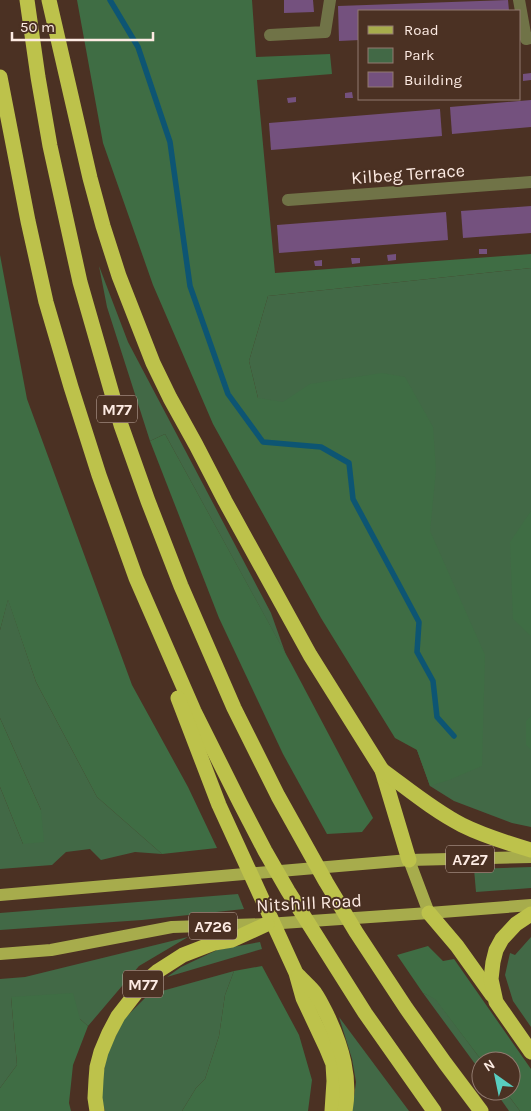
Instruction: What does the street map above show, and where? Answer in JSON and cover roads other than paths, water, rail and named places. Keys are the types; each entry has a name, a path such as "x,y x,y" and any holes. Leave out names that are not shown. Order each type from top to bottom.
{"highway":[{"name":"M77","path":"27,0 50,146 80,282 122,425 148,501 195,620 234,708 278,796 336,899 406,1008 481,1111"},
{"path":"49,0 103,226 119,276 153,363 170,398 310,655 382,770 409,860"},
{"name":"M77","path":"0,77 46,302 96,466 184,714 219,805 296,974 304,998 326,1047 332,1064 334,1081 332,1111"},
{"name":"M77","path":"136,578 194,711 240,803 288,891 365,1013 434,1111"},
{"path":"382,770 421,799 461,824 501,842 531,850"},
{"path":"429,913 457,946 531,1052"},
{"path":"496,1002 491,979 496,950 506,934 516,924 531,914"},
{"name":"M77","path":"97,1111 95,1098 96,1080 101,1052 118,1016 143,984 158,971 183,955 214,943 232,940 267,924"},
{"name":"M77","path":"296,974 315,993 339,1045 345,1064 347,1094 345,1111"}],"main road":[{"name":"Nitshill Road","path":"0,895 409,860 531,857"},
{"path":"409,860 429,913"},
{"name":"Nitshill Road","path":"0,954 50,950 172,928 267,924 531,905"}],"street":[{"path":"270,35 325,32 330,0"},
{"path":"521,11 526,39 531,38"},
{"name":"Kilbeg Terrace","path":"288,200 531,182"}],"waterway":[{"path":"110,0 138,47 170,142 190,286 228,394 263,442 321,447 349,463 353,499 419,622 417,652 433,681 437,717 454,736"}]}
